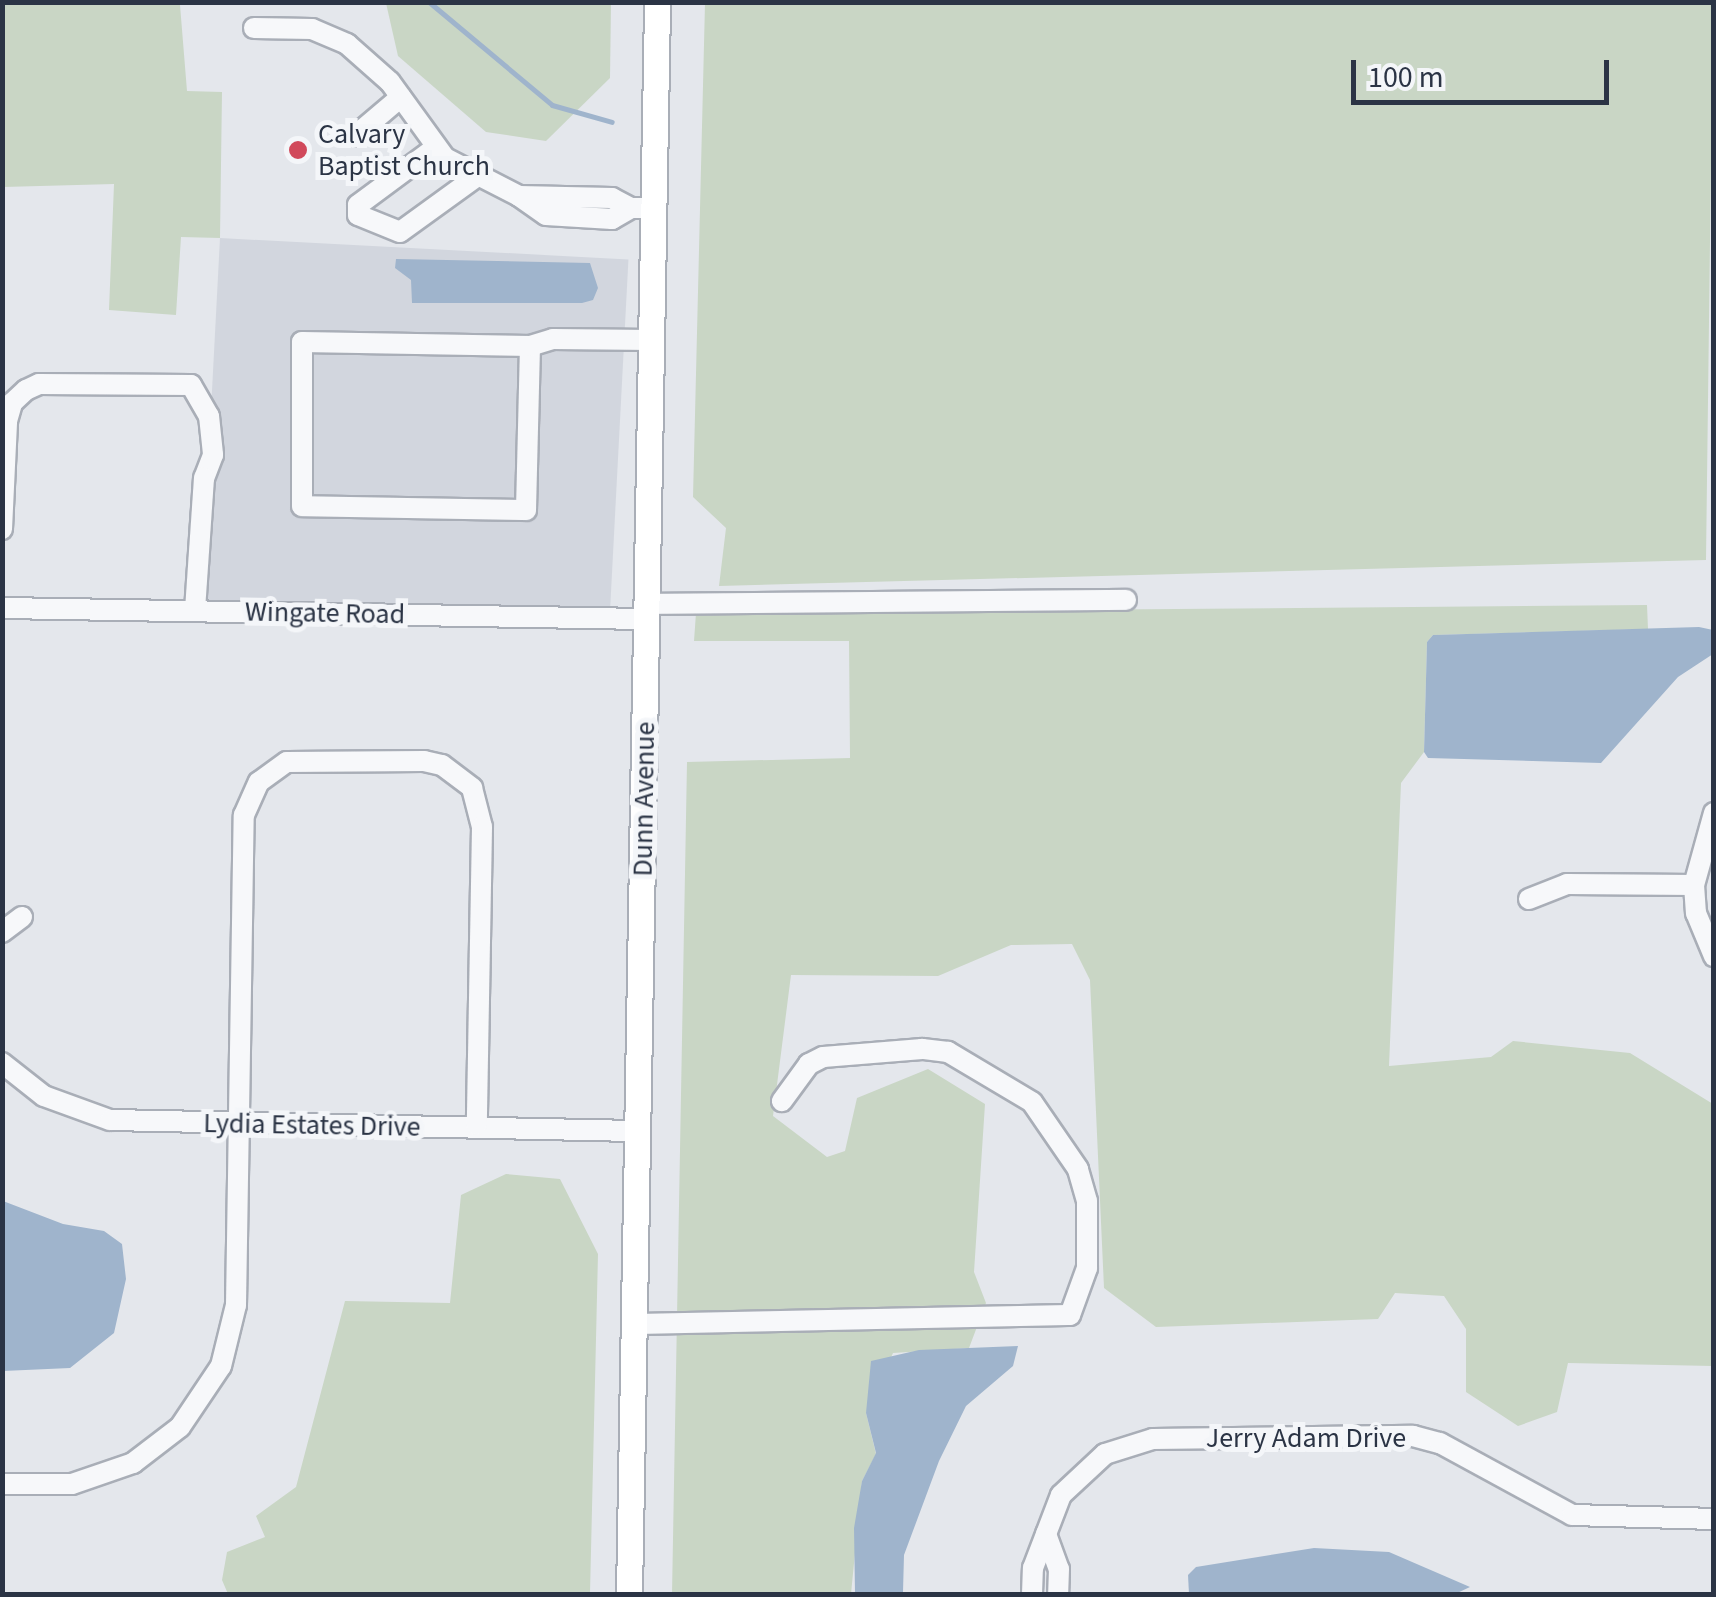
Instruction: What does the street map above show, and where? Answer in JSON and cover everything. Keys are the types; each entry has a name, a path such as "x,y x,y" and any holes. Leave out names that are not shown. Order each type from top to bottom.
{"main road":[{"name":"Dunn Avenue","path":"629,1594 650,340 642,208 656,2"}],"street":[{"path":"254,28 329,33 365,57 401,97 435,148 476,177 518,196 612,198 642,208"},
{"path":"355,136 401,97"},
{"path":"435,148 358,206 358,215 400,232 476,177"},
{"path":"530,346 526,510 302,506 302,342 530,346 553,339 650,340"},
{"path":"2,529 4,453 12,403 39,384 175,381 191,385 207,424 213,455 205,466 195,611"},
{"name":"Wingate Road","path":"2,608 647,612 1126,600"},
{"path":"2,1484 48,1487 104,1476 160,1446 196,1408 220,1366 232,1326 250,797 286,762 442,764 472,788 480,807 476,1125"},
{"path":"1714,812 1694,886 1696,912 1714,956"},
{"path":"1530,899 1566,884 1694,886"},
{"path":"2,932 22,917"},
{"path":"635,1324 1070,1315 1087,1268 1087,1201 1078,1169 1032,1102 948,1052 922,1049 823,1057 809,1064 782,1101"},
{"name":"Lydia Estates Drive","path":"2,1063 26,1084 82,1114 137,1123 476,1125 638,1131"},
{"name":"Jerry Adam Drive","path":"1032,1594 1033,1568 1062,1494 1085,1469 1128,1443 1153,1438 1412,1436 1440,1443 1572,1515 1714,1519"},
{"path":"1046,1534 1058,1569 1058,1594"}],"shaded area":[{"path":"220,238 628,259 609,623 201,602"}],"green space":[{"path":"2,3 180,5 187,91 222,92 220,238 181,237 176,315 109,310 114,184 3,187"},
{"path":"386,3 611,3 610,78 546,141 486,132 398,56"},
{"path":"705,3 1713,3 1706,560 719,586 726,528 693,497"},
{"path":"1647,605 1648,629 1433,635 1427,642 1424,752 1401,783 1389,1066 1491,1057 1513,1041 1630,1053 1713,1104 1713,1366 1568,1363 1557,1412 1518,1426 1466,1392 1466,1329 1444,1296 1395,1293 1378,1319 1156,1327 1104,1288 1090,980 1072,944 1011,945 938,976 791,975 773,1116 827,1157 845,1151 857,1098 928,1069 985,1104 974,1272 986,1303 969,1348 893,1353 866,1413 876,1454 862,1481 851,1594 672,1594 687,762 850,758 849,641 694,641 696,613"},
{"path":"506,1174 560,1179 598,1254 590,1594 228,1594 222,1580 227,1552 265,1537 256,1516 296,1487 345,1301 450,1303 461,1195"}],"water":[{"path":"396,259 590,263 598,288 593,300 582,303 412,303 411,280 395,268"},
{"path":"1699,627 1713,630 1713,654 1678,677 1601,763 1428,758 1424,752 1427,642 1433,635"},
{"path":"3,1201 63,1224 104,1231 122,1244 126,1279 114,1333 70,1368 3,1371"},
{"path":"1018,1346 1013,1366 966,1406 939,1461 904,1555 903,1592 855,1594 854,1528 862,1481 876,1453 866,1413 871,1361 919,1350"},
{"path":"1314,1548 1389,1552 1470,1587 1455,1594 1189,1594 1188,1575 1196,1567"}],"waterway":[{"path":"429,2 552,105 612,122"}],"place":[{"name":"Calvary Baptist Church","path":"298,150"}]}
